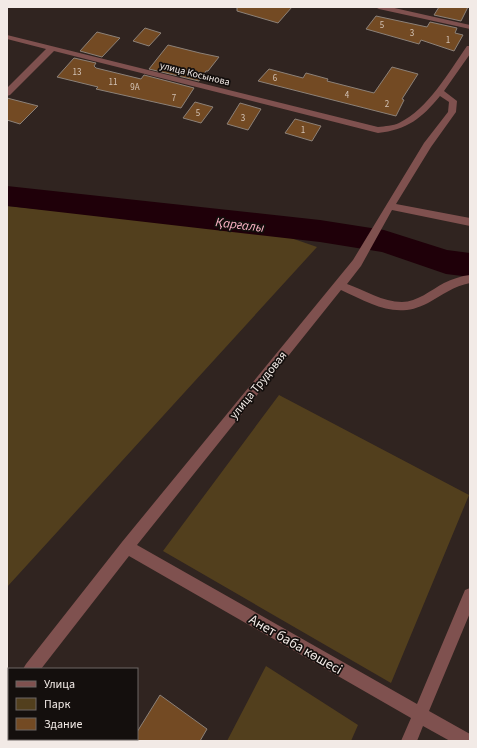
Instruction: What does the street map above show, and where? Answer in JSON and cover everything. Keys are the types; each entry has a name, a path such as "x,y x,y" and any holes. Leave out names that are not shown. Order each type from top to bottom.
{"street":[{"path":"379,7 470,27"},
{"name":"улица Косынова","path":"7,37 378,130 404,124 418,114 439,92"},
{"path":"7,92 52,48"},
{"path":"439,92 470,48"},
{"name":"улица Трудовая","path":"32,668 127,547 357,262 427,145 452,112 453,102 450,98 439,92"},
{"path":"390,206 470,222"},
{"path":"339,285 386,304 408,306 459,280 470,279"},
{"name":"Анет баба көшесі","path":"127,547 466,741"},
{"path":"409,741 470,595"}],"green space":[{"path":"7,206 258,231 291,238 317,247 7,587"},
{"path":"279,395 469,495 391,683 163,551"},
{"path":"266,666 358,725 351,741 227,741"}],"building":[{"path":"237,7 292,7 278,23 237,11"},
{"path":"439,7 468,7 461,21 434,15"},
{"path":"376,16 427,27 430,22 457,28 455,33 463,35 454,51 421,40 419,44 366,29"},
{"path":"145,28 161,33 149,46 133,41"},
{"path":"97,32 120,38 102,57 80,51"},
{"path":"168,45 219,57 199,81 149,69"},
{"path":"74,58 96,63 94,66 96,68 141,79 144,75 194,88 181,108 96,89 98,87 57,77"},
{"path":"392,67 418,74 402,99 404,100 396,116 258,81 269,69 303,78 306,73 328,79 327,81 374,93"},
{"path":"7,98 38,106 20,124 7,120"},
{"path":"195,102 213,107 201,123 183,118"},
{"path":"240,103 261,109 248,130 227,124"},
{"path":"295,119 321,126 312,141 285,133"},
{"path":"160,695 207,729 200,741 131,741 138,740 138,730"}],"waterway":[{"name":"Қарғалы","path":"7,196 320,231 384,241 446,262 470,265"}]}
